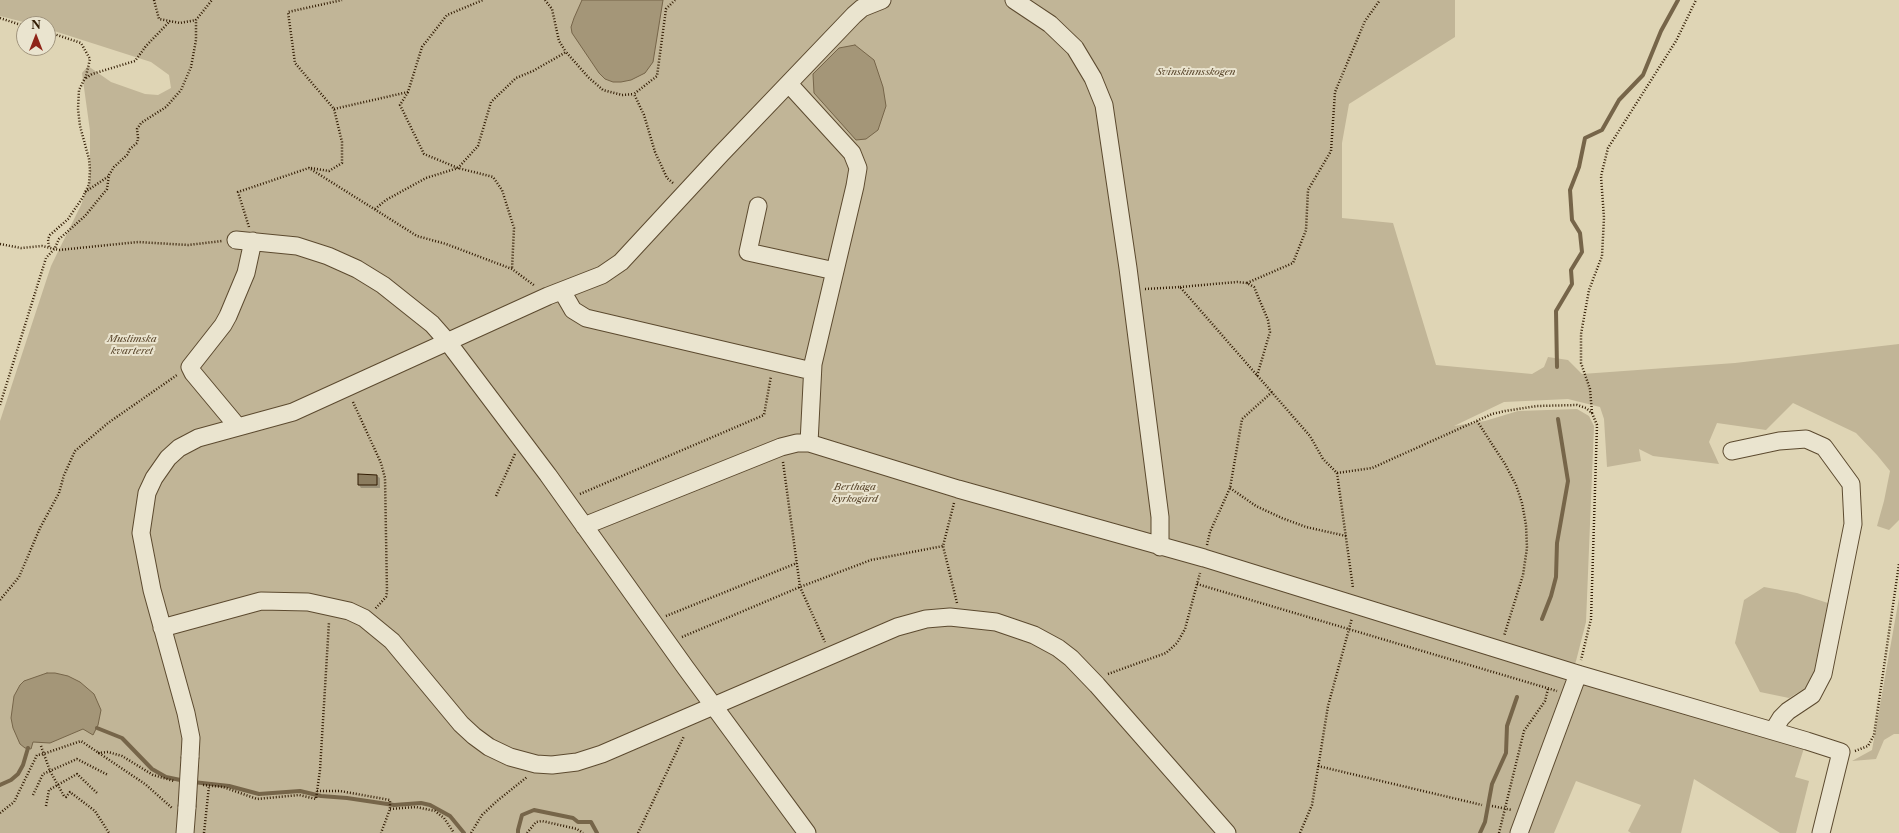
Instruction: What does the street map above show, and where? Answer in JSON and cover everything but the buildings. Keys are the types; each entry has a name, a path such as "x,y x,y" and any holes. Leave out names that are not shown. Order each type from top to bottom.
{"lane":[{"path":"185,833 190,738 186,713 162,628 141,532 147,493 154,478 164,463 179,448 204,435 293,412 555,293 602,275 621,262 854,15 862,8 882,0"},
{"path":"1014,0 1041,17 1069,42 1081,56 1097,87 1105,113 1160,517 1160,547"},
{"path":"789,84 852,153 857,163 858,172 812,371 809,443"},
{"path":"758,206 748,252 835,271"},
{"path":"236,240 282,244 312,250 351,266 398,296 432,324 447,341 566,500 652,621 807,833"},
{"path":"238,427 192,373 190,367 223,325 228,316 246,273 253,241"},
{"path":"555,293 573,310 586,318 812,371"},
{"path":"1732,451 1779,441 1806,439 1824,447 1851,484 1853,524 1823,674 1812,695 1788,711 1781,718 1773,731"},
{"path":"584,526 781,447 797,443 809,443 958,489 1160,547 1204,558 1578,674 1841,752 1821,833"},
{"path":"162,628 261,601 296,601 331,606 364,618 398,648 461,724 474,736 489,747 510,757 526,762 546,765 569,763 594,757 881,632 902,625 926,619 961,617 996,622 1034,635 1065,653 1092,680 1227,833"},
{"path":"1519,833 1578,674"}],"path":[{"path":"154,0 159,19 180,23 196,20"},
{"path":"0,405 46,258 55,248 59,239 86,216 107,189 109,176 114,167 137,143 137,129 141,123 166,107 181,90 190,67 196,40 196,20 212,0"},
{"path":"253,241 238,192 308,168 329,171 342,163 342,142 334,109 295,63 288,12 342,0"},
{"path":"483,0 446,15 422,47 408,92 400,105 424,154 458,168 493,178 502,190 514,228 512,269"},
{"path":"545,0 552,9 559,41 566,52 588,77 603,90 622,95 634,94 657,76 666,9 675,0"},
{"path":"1247,283 1293,263 1306,230 1308,190 1331,151 1335,92 1364,21 1380,0"},
{"path":"1578,674 1592,619 1597,424 1592,413 1590,389 1581,362 1581,334 1589,290 1602,256 1604,218 1601,176 1608,148 1676,40 1696,0"},
{"path":"0,18 16,23"},
{"path":"85,78 92,74 135,61 146,46 170,21"},
{"path":"49,247 48,239 50,234 68,220 85,192 90,170 89,159 80,126 78,109 79,90 85,78 90,59 81,43 56,35"},
{"path":"375,209 386,200 426,178 458,168 478,146 490,102 516,78 533,71 566,52"},
{"path":"334,109 408,92"},
{"path":"634,94 644,115 655,152 667,178 685,193"},
{"path":"308,168 417,236 446,244 512,269 555,293"},
{"path":"85,192 109,176"},
{"path":"0,244 21,248 36,245 59,250 138,242 188,245 236,240"},
{"path":"1130,290 1237,282 1247,283 1254,287 1258,293 1268,320 1270,332 1257,376"},
{"path":"1180,287 1310,436 1323,459 1337,473 1356,605 1329,700 1312,805 1300,833"},
{"path":"566,500 764,415 774,362"},
{"path":"0,600 19,577 40,528 59,493 64,474 75,451 108,423 190,367"},
{"path":"347,388 381,463 386,485 388,592 383,602 364,618"},
{"path":"1092,680 1150,660 1171,649 1185,629 1210,532 1230,488 1242,419 1272,392"},
{"path":"1337,473 1372,468 1492,414 1537,406 1577,404 1586,408 1592,413"},
{"path":"1477,422 1505,464 1516,485 1522,503 1526,524 1527,548 1523,575 1500,649"},
{"path":"496,496 521,440"},
{"path":"781,447 800,586 831,654"},
{"path":"1230,488 1256,506 1282,518 1306,527 1346,536"},
{"path":"958,489 943,546 961,617"},
{"path":"668,643 800,586 871,560 943,546"},
{"path":"652,621 797,563"},
{"path":"1841,752 1862,749 1870,744 1872,740 1899,564"},
{"path":"1197,584 1570,695"},
{"path":"202,785 223,787 260,799 295,795 316,799 331,606"},
{"path":"1499,833 1524,731 1545,701 1548,689"},
{"path":"638,833 694,714"},
{"path":"0,813 14,802 37,755 81,741 145,784 165,804 176,809 187,810"},
{"path":"41,746 50,771 66,798 70,792 95,811 109,833"},
{"path":"98,753 111,752 122,756 153,775 179,782"},
{"path":"33,795 42,776 77,759 108,775"},
{"path":"471,833 482,815 497,801 520,781 546,765"},
{"path":"1318,766 1482,805"},
{"path":"46,806 49,790 77,774 98,794"},
{"path":"204,833 209,786"},
{"path":"317,791 344,791 390,800 390,809 381,833"},
{"path":"1492,806 1505,809"},
{"path":"390,809 416,807 435,811 442,816 454,833"},
{"path":"527,833 536,822 544,821 577,829 583,833"}],"green space":[{"name":"Berthåga kyrkogård","path":"0,0 1455,0 1455,37 1349,104 1342,143 1342,218 1393,223 1436,365 1532,374 1544,367 1548,357 1568,360 1582,374 1735,363 1899,344 1899,520 1889,530 1877,526 1890,471 1877,455 1856,433 1793,403 1766,430 1717,423 1709,442 1719,464 1653,456 1639,449 1641,461 1607,467 1604,419 1600,407 1568,399 1504,402 1454,426 1485,421 1518,411 1577,409 1589,416 1594,426 1586,622 1576,661 1512,833 0,833 0,421 51,266 81,205 90,180 90,131 82,73 88,66 111,82 145,94 158,95 171,88 169,75 151,62 56,32 56,16 16,16 16,20 0,16"},
{"path":"1764,587 1797,593 1831,604 1812,684 1789,698 1760,692 1735,643 1744,600"},
{"path":"1899,598 1899,734 1894,734 1884,740 1876,759 1852,761 1872,750"},
{"path":"1586,681 1804,748 1795,777 1809,781 1796,833 1780,833 1694,779 1681,833 1631,833 1628,831 1641,805 1576,781 1554,833 1526,833 1581,685"}],"shaded area":[{"path":"582,0 663,0 653,62 645,73 631,80 613,82 605,79 599,73 572,33 571,27"},
{"path":"855,45 874,60 883,87 886,106 878,130 866,139 856,140 814,93 813,74 839,48"},
{"path":"47,673 68,676 80,682 94,694 101,710 98,725 93,735 83,729 50,743 33,742 31,749 25,748 20,744 13,728 11,718 14,696 24,681"}],"waterway":[{"path":"1557,367 1556,311 1572,284 1571,270 1582,252 1580,233 1572,220 1570,190 1579,167 1585,138 1602,130 1619,100 1643,75 1661,31 1678,0"},
{"path":"1542,619 1551,596 1556,577 1557,543 1568,481 1558,419"},
{"path":"1480,833 1485,822 1492,784 1506,753 1507,726 1517,697"},
{"path":"97,728 122,738 152,769 166,777 185,781"},
{"path":"0,785 11,780 18,774 23,765 28,748"},
{"path":"193,782 229,786 259,794 300,791 321,796 394,805 421,803 430,805 450,816 464,833"},
{"path":"518,833 522,815 534,810 573,818 578,822 591,822 597,833"}],"park label":[{"name":"Svinskinnsskogen","path":"1196,72"},
{"name":"Muslimska kvarteret","path":"132,344"}]}
